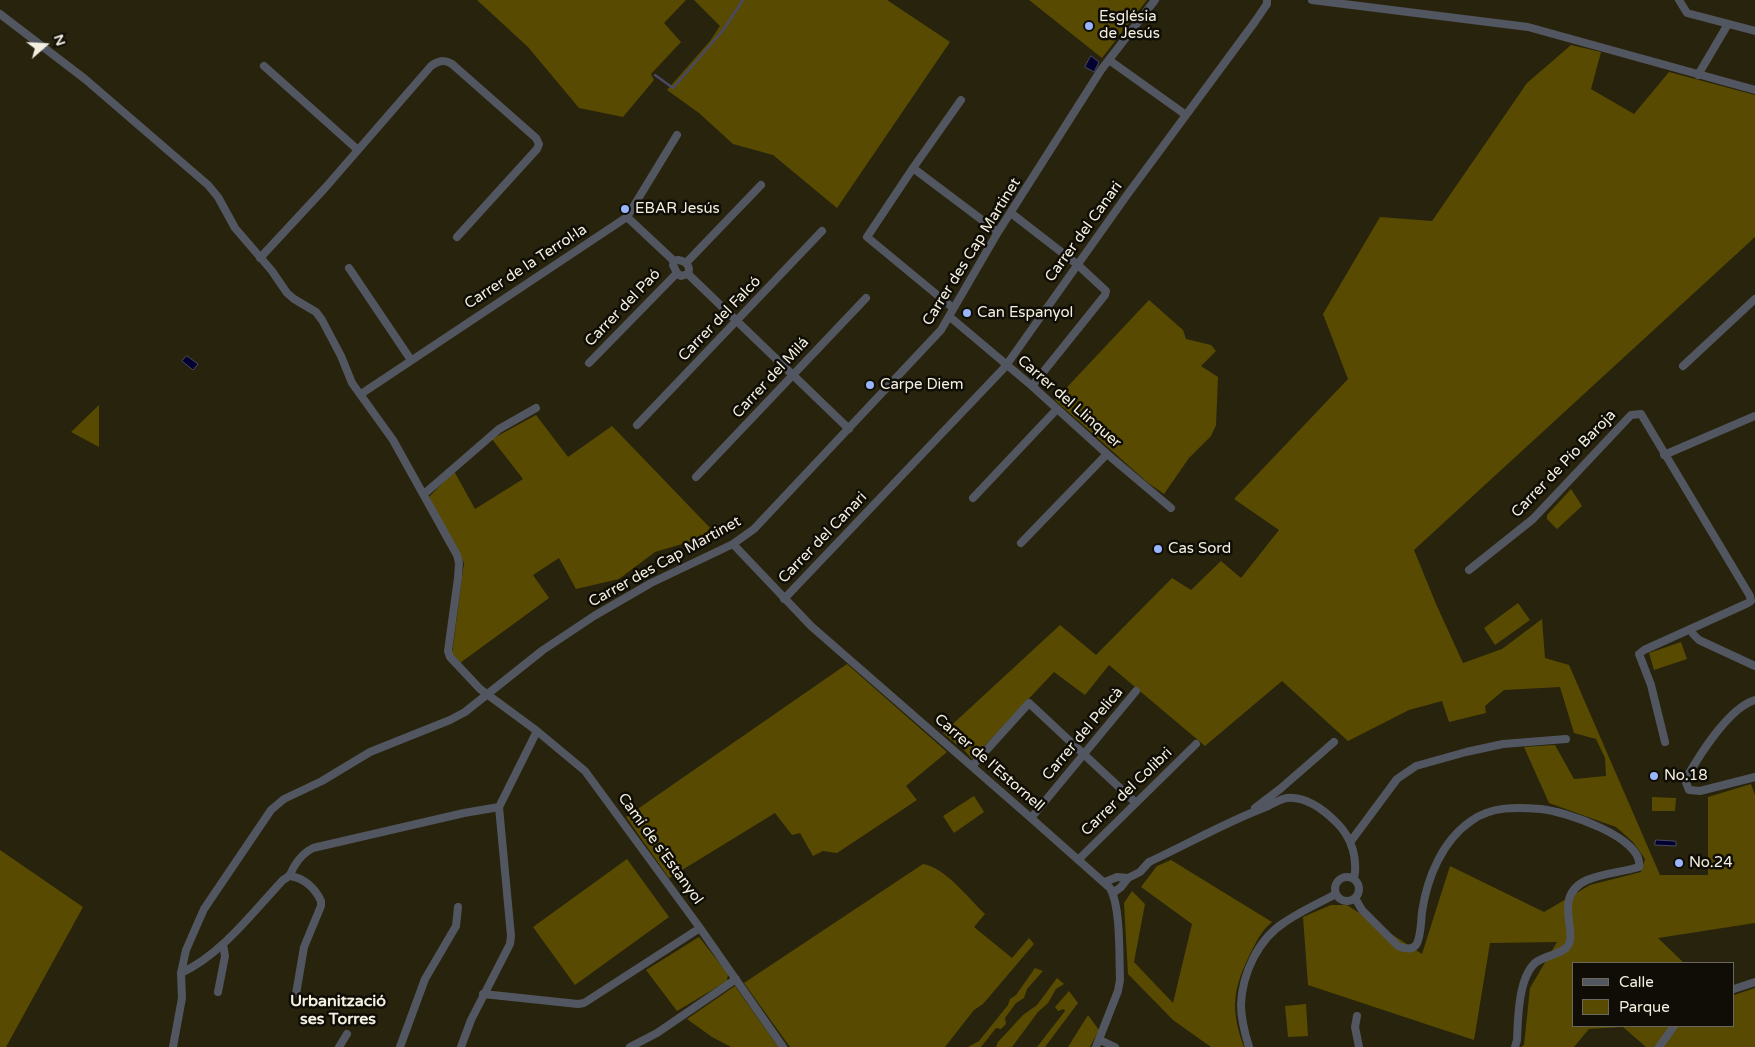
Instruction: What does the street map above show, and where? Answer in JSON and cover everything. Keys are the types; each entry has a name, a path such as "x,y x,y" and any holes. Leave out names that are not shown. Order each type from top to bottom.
{"street":[{"name":"Carrer des Cap Martinet","path":"173,1047 182,998 181,973 186,950 204,908 271,810 284,799 322,781 370,752 450,720 465,712 543,650 594,616 651,583 734,544 754,529 933,340 950,317 953,308 998,232 1109,60 1155,0"},
{"name":"Carrer del Canari","path":"784,599 922,456 1006,364 1254,23 1267,4 1267,0"},
{"path":"1312,0 1374,4 1528,27 1755,90"},
{"path":"1679,0 1687,13 1755,31"},
{"name":"Camí de s'Estanyol","path":"0,14 85,79 208,185 218,197 235,228 294,299 316,312 341,356 352,383 393,440 457,555 459,563 448,651 450,657 486,694 537,731 585,771 700,928 783,1047"},
{"path":"1698,75 1728,24"},
{"path":"260,258 431,66 442,60 452,64 536,138 539,144 537,149 457,237"},
{"path":"1109,60 1186,115"},
{"path":"264,66 358,150"},
{"path":"953,308 866,237 961,100"},
{"name":"Carrer de la Terrol·la","path":"361,394 627,217 677,135"},
{"path":"913,168 998,232"},
{"path":"686,263 761,184"},
{"path":"1011,212 1078,265 1104,288 1105,295 1032,386"},
{"path":"627,217 674,261 678,260 686,263 689,267 688,274"},
{"name":"Carrer del Falcó","path":"637,425 822,231"},
{"path":"674,261 673,265 677,273 681,276 688,274"},
{"path":"349,268 411,360"},
{"name":"Carrer del Paó","path":"589,363 677,273"},
{"path":"688,274 849,429"},
{"name":"Carrer del Milá","path":"696,477 866,298"},
{"path":"1683,366 1755,299"},
{"name":"Carrer del Llinquer","path":"950,317 1171,508"},
{"path":"424,494 499,429 536,408"},
{"path":"973,498 1058,410"},
{"name":"Carrer de Pío Baroja","path":"1469,570 1533,519 1631,415 1641,414 1664,455"},
{"path":"1666,742 1652,685 1639,654 1751,601 1750,596 1664,455 1755,416"},
{"path":"1021,543 1107,454"},
{"name":"Carrer de l'Estornell","path":"734,544 811,626 1105,882 1113,893 1116,909 1120,980 1118,991 1098,1043"},
{"path":"1691,630 1700,640 1755,666"},
{"name":"Carrer del Pelicà","path":"1031,818 1136,691"},
{"path":"1755,700 1730,716 1702,752 1685,780 1689,790 1700,791 1755,777"},
{"path":"972,766 1030,703 1136,803"},
{"path":"461,1047 471,1020 510,944 512,936 499,807 537,731"},
{"path":"1351,841 1397,779 1416,766 1503,744 1566,739"},
{"path":"1248,813 1280,789 1334,742"},
{"name":"Carrer del Colibri","path":"1078,860 1196,744"},
{"path":"1113,893 1128,878 1140,872 1149,862 1248,813 1287,798 1299,799 1314,805 1328,814 1351,841 1356,869 1354,879 1359,888 1355,898 1344,901 1336,894 1335,886 1340,879 1347,877 1354,879"},
{"path":"290,876 302,855 313,848 464,813 499,807"},
{"path":"1355,898 1362,910 1398,946 1411,949 1416,945 1424,899 1434,869 1447,845 1458,831 1486,812 1504,808 1543,809 1591,822 1611,832 1626,844 1637,855 1640,862 1639,867 1588,880 1573,892 1568,902 1567,914 1570,940 1567,948 1536,962 1530,970 1520,998 1515,1047"},
{"path":"181,973 203,960 223,944 283,880 290,876 297,877 312,887 321,900 321,906 304,947 296,994"},
{"path":"1105,882 1117,877 1128,878"},
{"path":"1249,1047 1241,1005 1250,964 1259,948 1272,931 1284,922 1336,894"},
{"path":"400,1047 425,979 456,926 458,907"},
{"path":"483,994 578,1004 584,1003 700,928"},
{"path":"218,992 225,956 223,944"},
{"path":"630,1047 657,1033 736,979"},
{"path":"1735,989 1755,982"},
{"path":"1357,1016 1355,1027 1359,1047"},
{"path":"1659,1047 1673,1027"},
{"path":"339,1047 347,1034"},
{"path":"1098,1043 1115,1047"}],"green space":[{"path":"477,0 686,0 664,23 681,42 651,74 654,80 623,117 579,108 528,47"},
{"path":"694,0 887,0 950,42 837,208 773,155 733,144 699,113 667,90 710,41 720,26"},
{"path":"1029,0 1147,0 1102,58"},
{"path":"1571,45 1601,52 1591,89 1634,114 1669,72 1755,95 1755,237 1414,550 1463,663 1502,649 1542,619 1545,658 1569,665 1660,875 1708,875 1708,797 1751,784 1755,795 1755,923 1658,938 1683,962 1572,962 1572,1027 1623,1027 1589,1029 1574,1047 1521,1047 1524,1045 1530,988 1557,942 1490,943 1474,1040 1308,985 1303,917 1331,905 1347,905 1422,954 1450,866 1544,912 1590,885 1641,872 1645,859 1633,842 1616,827 1549,803 1524,747 1555,745 1574,779 1606,776 1605,758 1596,739 1574,733 1560,687 1504,690 1485,706 1486,713 1449,722 1442,701 1409,710 1348,741 1282,681 1205,746 1109,665 1085,695 1054,672 972,759 958,743 956,744 943,733 1060,625 1096,655 1172,578 1191,590 1221,561 1241,578 1279,530 1234,499 1348,379 1323,314 1380,217 1432,221 1527,83"},
{"path":"1149,300 1183,330 1186,339 1211,345 1216,351 1201,366 1218,377 1216,425 1211,436 1189,458 1164,494 1147,482 1055,400"},
{"path":"99,405 99,447 71,432"},
{"path":"536,415 568,457 612,426 716,534 655,552 619,579 576,589 559,558 533,575 549,598 460,663 452,654 464,563 429,497 454,471 475,509 523,479 492,439"},
{"path":"1571,489 1582,506 1557,529 1547,519 1547,515"},
{"path":"1518,603 1530,620 1495,645 1484,628"},
{"path":"1681,642 1687,659 1654,670 1649,653"},
{"path":"847,664 947,752 906,786 917,800 837,853 823,851 813,856 800,833 792,835 775,813 669,878 626,817"},
{"path":"974,796 984,812 954,833 943,816"},
{"path":"1652,797 1676,798 1675,811 1652,811"},
{"path":"0,850 83,907 6,1047 0,1047"},
{"path":"627,859 669,917 575,985 533,927"},
{"path":"1171,860 1272,922 1262,933 1250,954 1237,989 1235,1010 1244,1047 1211,1047 1173,1020 1128,974 1124,903 1132,891 1145,904 1134,962 1173,1003 1192,924 1141,887 1157,866"},
{"path":"923,864 931,866 948,877 985,914 974,927 1012,958 1029,938 1034,944 983,1004 974,1010 945,1047 790,1047 744,983"},
{"path":"699,937 728,974 727,981 677,1011 646,970"},
{"path":"1035,968 1043,971 1027,989 1024,998 1016,1003 1005,1018 1006,1024 1001,1029 996,1028 981,1047 968,1047 979,1041"},
{"path":"1057,978 1064,984 1056,989 1048,1003 1038,1012 1012,1047 996,1047 998,1042 1023,1015 1037,1005"},
{"path":"735,986 778,1047 731,1047 712,1037 687,1019"},
{"path":"1755,988 1755,1047 1646,1047 1623,1027 1735,1027 1735,995"},
{"path":"1069,991 1078,1003 1045,1047 1037,1047 1065,1011 1064,1009 1058,1011 1055,1007"},
{"path":"1306,1004 1308,1036 1288,1037 1285,1006"},
{"path":"1088,1015 1099,1030 1090,1047 1068,1047"}],"shaded area":[{"path":"1091,56 1099,62 1094,72 1085,67"},
{"path":"187,356 198,364 193,370 182,361"},
{"path":"1656,840 1674,841 1676,846 1655,845"}],"waterway":[{"path":"655,75 673,88 724,29 743,0"}],"place":[{"name":"Església de Jesús","path":"1089,26"},
{"name":"EBAR Jesús","path":"625,209"},
{"name":"Can Espanyol","path":"967,313"},
{"name":"Carpe Diem","path":"870,385"},
{"name":"Cas Sord","path":"1158,549"},
{"name":"No.18","path":"1654,776"},
{"name":"No.24","path":"1679,863"}],"district":[{"name":"Urbanització ses Torres","path":"338,1011"}]}
